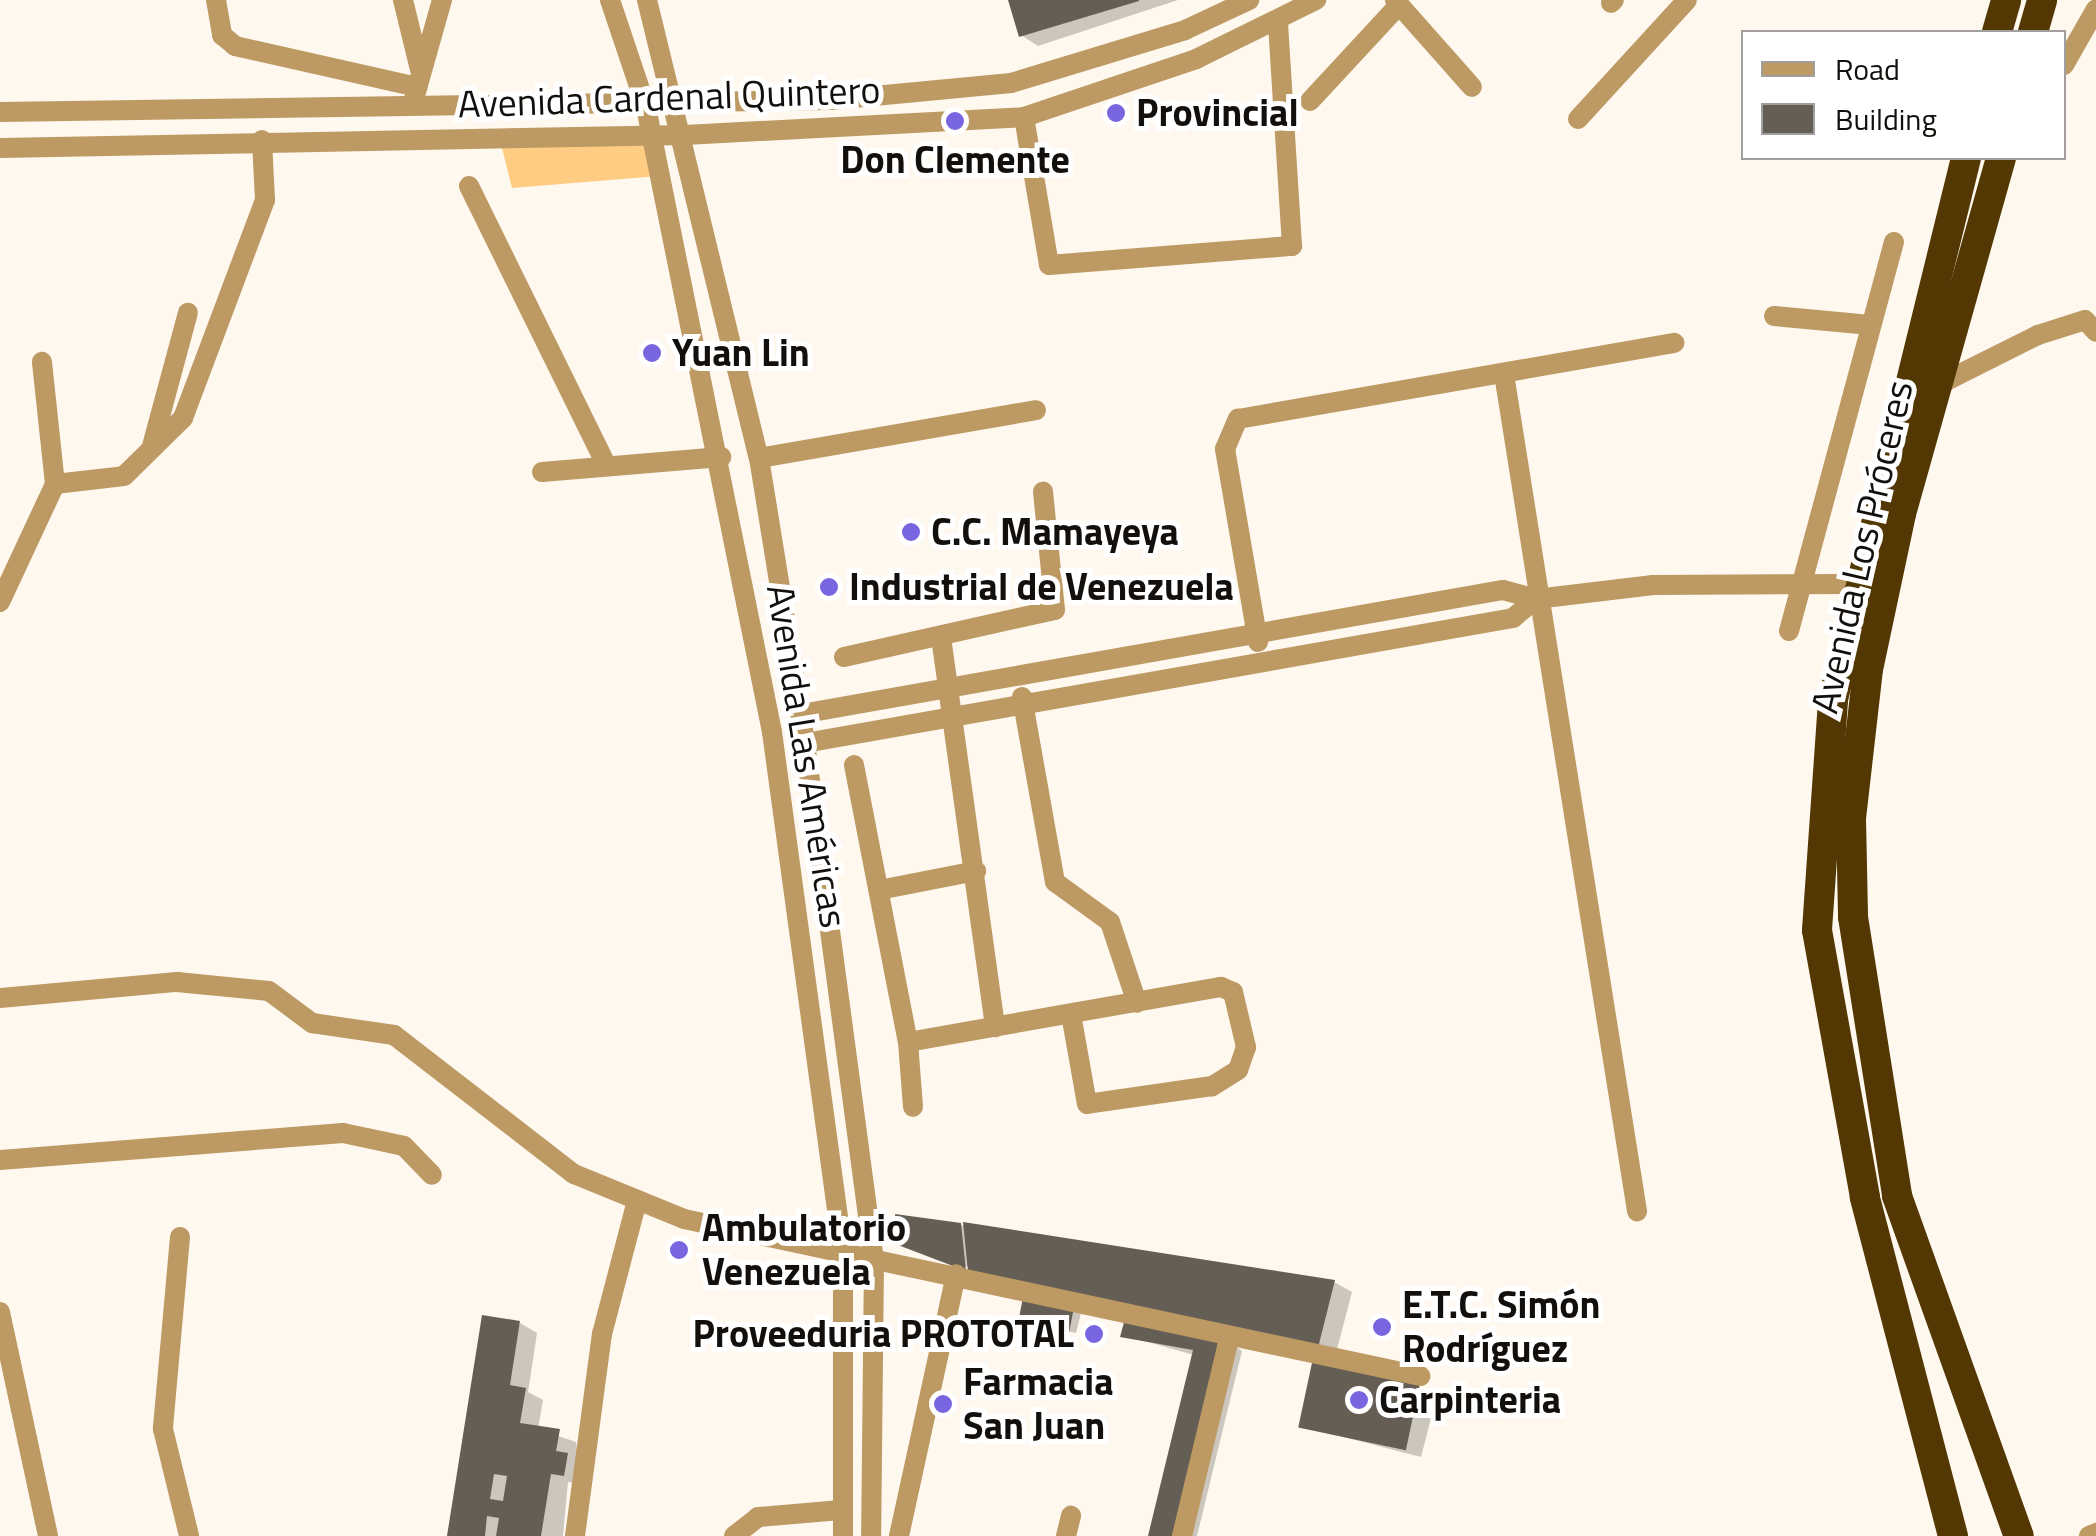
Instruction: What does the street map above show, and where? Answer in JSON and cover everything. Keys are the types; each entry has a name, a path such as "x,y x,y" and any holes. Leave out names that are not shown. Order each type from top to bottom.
{"highway":[{"path":"1998,30 2006,0"},
{"path":"2034,30 2042,0"},
{"name":"Avenida Los Próceres","path":"1953,1536 1865,1197 1818,930 1832,699 1856,584 1965,160"},
{"name":"Avenida Los Próceres","path":"2000,160 1938,385 1868,669 1851,820 1853,917 1897,1196 2019,1536"}],"street":[{"path":"216,0 222,36 235,46 419,80"},
{"path":"403,0 419,80"},
{"path":"412,109 442,0"},
{"name":"Avenida Las Américas","path":"610,0 646,107 722,456 772,732 843,1254 843,1536"},
{"name":"Avenida Las Américas","path":"647,0 679,106 759,458 801,714 874,1261 872,1536"},
{"name":"Avenida Cardenal Quintero","path":"0,112 646,107 1011,83 1185,30 1249,0"},
{"name":"Avenida Cardenal Quintero","path":"0,148 262,140 652,136 1024,117 1278,25 1316,0"},
{"path":"1578,119 1687,0"},
{"path":"1310,101 1397,2 1472,86"},
{"path":"2066,62 2096,9"},
{"path":"1024,117 1050,265 1292,246 1278,25"},
{"path":"55,484 124,476 183,418 265,200 262,140"},
{"path":"469,186 606,465"},
{"path":"1789,632 1894,242"},
{"path":"151,450 188,313"},
{"path":"1774,316 1871,325"},
{"path":"1938,385 2038,334 2085,320 2096,332"},
{"path":"1261,662 1225,450 1238,419 1674,344"},
{"path":"0,602 55,484 42,362"},
{"path":"1504,374 1536,599 1637,1211"},
{"path":"759,458 1036,410"},
{"path":"542,472 722,456"},
{"path":"844,657 1054,610 1043,492"},
{"path":"801,714 1503,590 1536,599 1653,585 1799,588 1856,584"},
{"path":"805,743 1024,708 1513,618 1536,599"},
{"path":"941,637 995,1027"},
{"path":"1019,677 1055,882 1110,922 1137,1003"},
{"path":"854,765 908,1042 914,1107"},
{"path":"878,890 976,872"},
{"path":"0,998 177,982 270,991 312,1023 394,1035 574,1174 638,1201 874,1261 956,1274 1230,1338 1420,1376"},
{"path":"908,1042 995,1027 1137,1003 1233,992 1246,1047 1238,1070 1212,1086 1087,1104 1072,1014"},
{"path":"0,1160 343,1133 404,1146 432,1176"},
{"path":"575,1536 602,1334 638,1201"},
{"path":"180,1237 164,1429 188,1536"},
{"path":"899,1536 956,1274"},
{"path":"0,1312 48,1536"},
{"path":"1182,1536 1230,1338"},
{"path":"734,1536 758,1517 841,1510"},
{"path":"2089,1536 2096,1533"}],"shaded area":[{"path":"499,136 649,138 659,176 512,188"}],"building":[{"path":"1008,0 1139,0 1139,1 1019,37"},
{"path":"895,1214 961,1223 966,1271 898,1245"},
{"path":"963,1222 1335,1280 1318,1348 968,1272"},
{"path":"1024,1292 1075,1302 1069,1332 1018,1322"},
{"path":"1428,1307 1436,1309 1432,1323 1425,1321"},
{"path":"1127,1311 1226,1339 1177,1536 1148,1536 1193,1350 1120,1337"},
{"path":"482,1315 520,1321 510,1385 526,1388 520,1423 560,1429 556,1451 568,1453 564,1476 551,1474 541,1536 496,1536 499,1518 487,1516 485,1536 447,1536","holes":["494,1474 507,1476 503,1501 490,1499"]},
{"name":"Carpinteria","path":"1313,1358 1421,1381 1406,1450 1298,1427"}],"place":[{"name":"Provincial","path":"1116,113"},
{"name":"Don Clemente","path":"955,121"},
{"name":"Yuan Lin","path":"652,353"},
{"name":"C.C. Mamayeya","path":"911,532"},
{"name":"Industrial de Venezuela","path":"829,587"},
{"name":"Ambulatorio Venezuela","path":"679,1250"},
{"name":"E.T.C. Simón Rodríguez","path":"1382,1327"},
{"name":"Proveeduria PROTOTAL","path":"1094,1334"},
{"name":"Carpinteria","path":"1359,1400"},
{"name":"Farmacia San Juan","path":"943,1404"}]}
